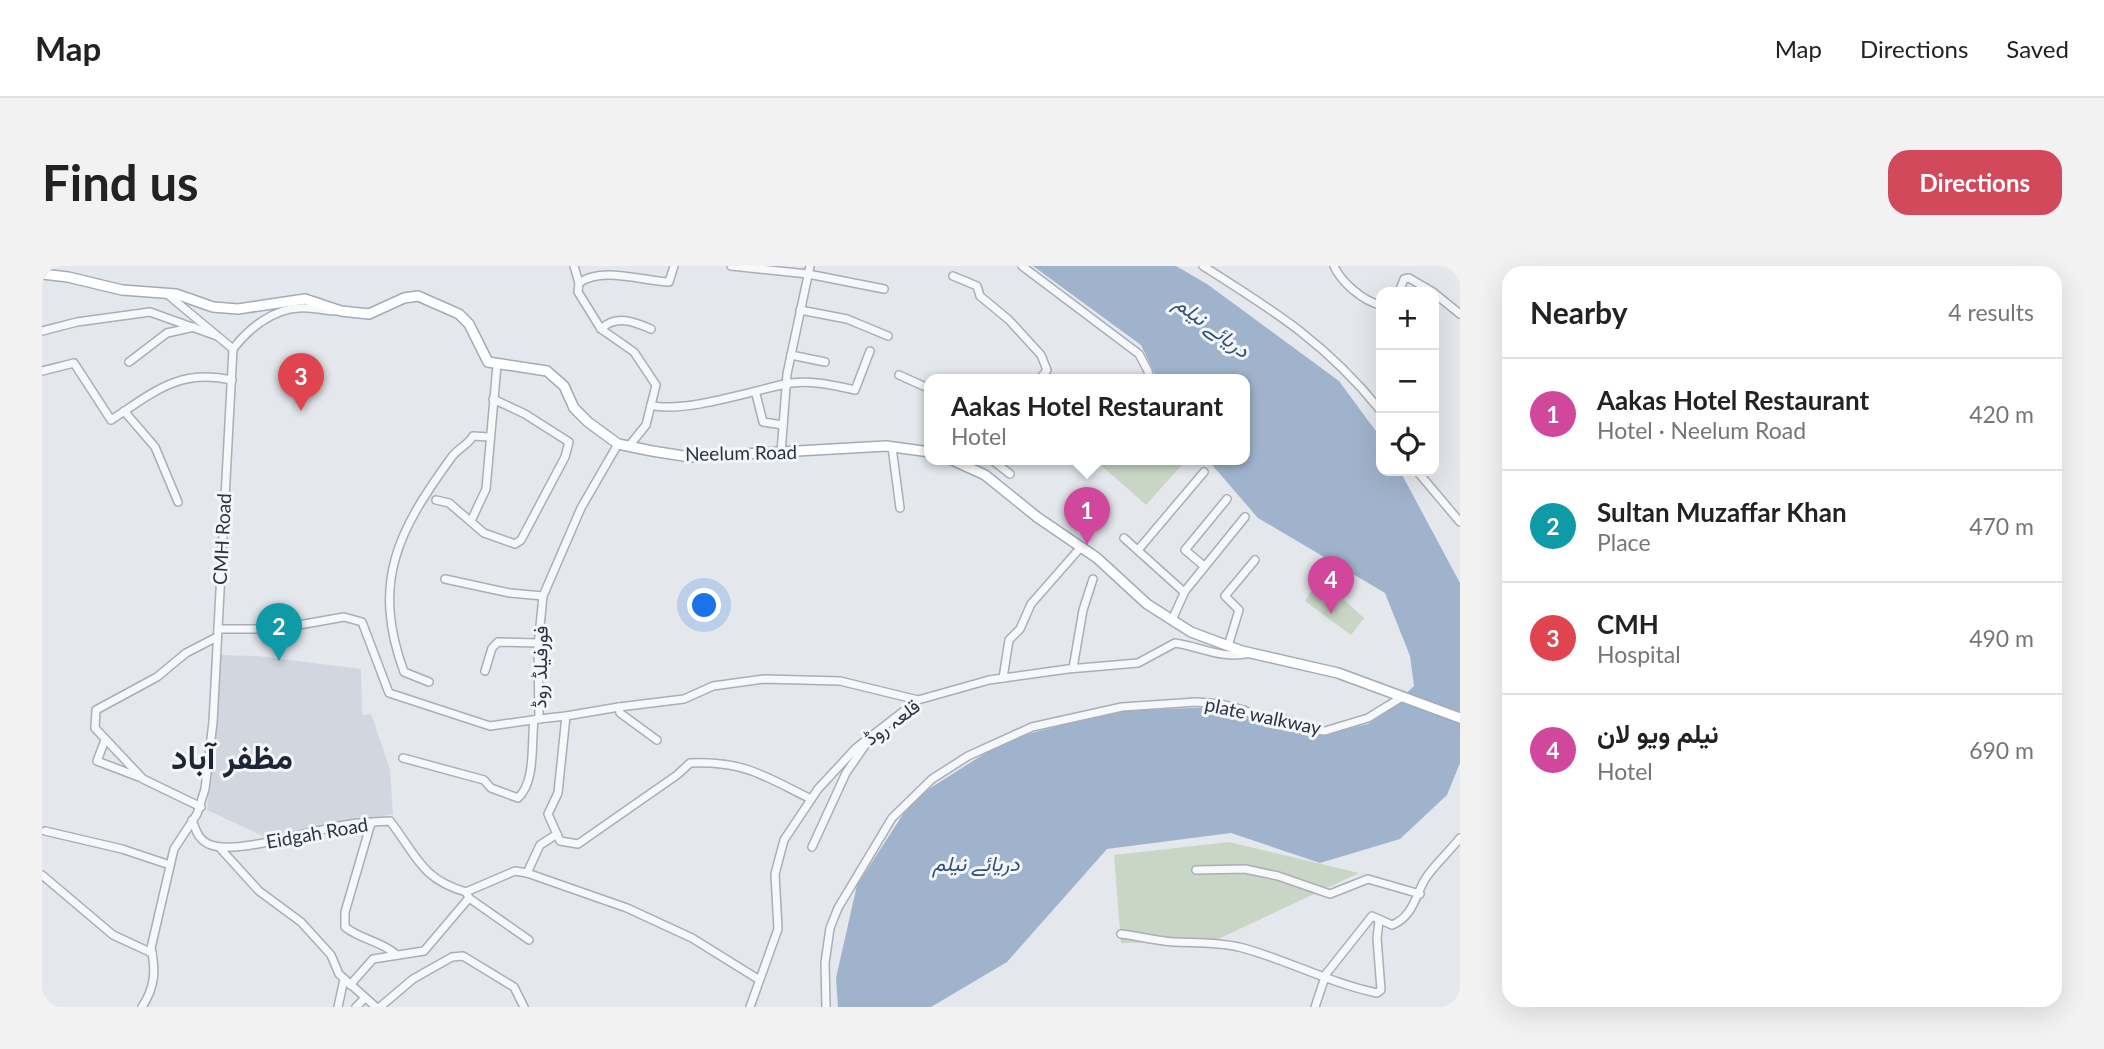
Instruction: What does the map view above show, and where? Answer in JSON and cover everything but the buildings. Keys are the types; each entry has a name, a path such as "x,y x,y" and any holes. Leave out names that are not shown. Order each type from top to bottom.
{"main road":[{"path":"42,274 68,277 122,290 176,294 213,307 238,309 305,299 341,311 369,314 404,298 418,296 459,314 469,324 488,362 498,365"},
{"name":"Neelum Road","path":"498,365 528,368 555,376 564,386 574,408 618,444 690,457 892,447 924,451"},
{"path":"963,465 985,475 1081,547 1147,604 1191,632 1251,653 1338,673 1460,718"}],"street":[{"path":"574,266 579,284 578,292 601,329 634,352 655,383 643,430 629,446"},
{"path":"579,284 584,279 603,274 669,282 674,266"},
{"path":"731,266 809,270 884,289"},
{"path":"1022,266 1139,354 1148,374"},
{"path":"1203,266 1296,325 1353,377 1376,405"},
{"path":"1334,266 1340,278 1371,303 1376,304"},
{"path":"781,453 786,384 809,270"},
{"path":"953,276 977,286 980,296 1009,320 1041,355 1047,370 1045,374"},
{"path":"1401,287 1404,279 1409,278 1425,287"},
{"path":"167,294 233,349 250,329 281,312 300,307 341,311"},
{"path":"1439,296 1460,314"},
{"path":"800,310 847,319 888,336"},
{"path":"42,331 77,322 150,312 217,336"},
{"path":"601,329 608,323 626,319 651,329"},
{"path":"129,362 167,333 194,327"},
{"name":"CMH Road","path":"197,813 212,733 233,349"},
{"path":"651,405 738,398 786,384 834,385 855,390 870,351"},
{"path":"791,355 825,362"},
{"path":"42,371 74,363 111,419 169,382 215,377 232,380"},
{"path":"471,521 486,489 498,365"},
{"path":"899,375 924,387"},
{"path":"756,394 763,422 783,425"},
{"path":"436,500 449,502 484,533 515,544 521,540 565,457 569,442 525,414 494,400"},
{"path":"124,411 155,447 178,502"},
{"path":"429,682 404,672 394,643 387,608 395,555 412,517 453,454 467,446 473,436 489,437"},
{"name":"فورفیلڈ روڈ","path":"557,834 548,814 558,793 566,716 536,719 538,643 543,596 581,508 618,444"},
{"path":"892,447 900,508"},
{"path":"999,465 1010,474"},
{"path":"1138,550 1204,472"},
{"path":"1421,476 1460,522"},
{"path":"1204,566 1185,550 1227,499"},
{"path":"1171,620 1184,592 1245,517"},
{"path":"1124,538 1184,592"},
{"path":"1003,678 1009,640 1020,629 1031,604 1081,547"},
{"path":"1227,646 1239,610 1225,596 1255,561"},
{"path":"445,579 510,593 543,596"},
{"path":"1073,668 1083,610 1093,579"},
{"path":"143,779 95,728 96,710 157,677 186,653 217,633 276,629 344,617 362,622 389,693 490,726 536,719 530,773 524,793 518,798 491,788 484,780 403,758"},
{"path":"485,671 492,648 498,642 538,643"},
{"name":"قلعہ روڈ","path":"750,1007 778,929 775,874 777,859 794,822 856,748 918,700 1003,678 1073,668 1138,663 1175,643 1235,657 1251,653"},
{"path":"566,716 684,698 713,686 764,679 840,681 918,700"},
{"name":"plate walkway","path":"825,1007 825,963 830,928 877,839 913,796 932,779 968,756 1032,727 1122,707 1196,702 1221,704 1244,710 1259,718 1284,719 1325,731 1368,718 1402,696"},
{"path":"620,707 620,713 657,740"},
{"path":"812,847 846,773 870,737"},
{"path":"105,740 97,761 143,779 197,813"},
{"path":"527,873 540,845 557,834 560,841 578,844 690,763 736,766 764,773 811,799"},
{"path":"197,813 198,836 209,845 219,847 259,891 301,922 331,955 347,982 364,999 378,1007 413,979 452,957 463,957 514,987 524,1007"},
{"path":"142,1007 151,992 155,962 152,953 174,849 197,813"},
{"name":"Eidgah Road","path":"219,847 275,841 371,822 390,821 427,875 468,895"},
{"path":"371,822 345,912 345,927 358,938 384,943 397,955"},
{"path":"45,831 122,849 170,864"},
{"path":"1315,1007 1324,979 1372,916 1392,925 1400,922 1420,894 1424,881 1460,838"},
{"path":"1196,870 1245,869 1278,876 1330,894 1368,879 1420,894"},
{"path":"338,1007 347,982 373,959 424,951 468,895 515,871 627,908 692,938 758,979"},
{"path":"42,875 113,936 152,953"},
{"path":"468,895 529,940"},
{"path":"1121,934 1174,942 1212,942 1239,947 1275,958 1324,979 1377,993 1381,990 1377,938 1379,920"},
{"path":"356,1007 364,999"}],"shaded area":[{"path":"219,655 257,656 361,669 362,715 371,714 390,769 393,814 267,838 207,810"}],"green space":[{"path":"1103,465 1182,465 1146,505"},
{"path":"1320,578 1364,618 1351,635 1305,601"},
{"path":"1229,842 1359,873 1212,942 1121,943 1114,855"}],"water":[{"name":"دریائے نیلم","path":"1033,266 1176,266 1207,284 1339,381 1376,431 1376,476 1403,476 1460,583 1460,763 1447,795 1400,839 1320,863 1231,833 1107,849 1007,962 931,1007 838,1007 836,978 857,885 913,799 1006,740 1115,711 1215,707 1239,712 1262,724 1304,734 1324,734 1368,724 1414,686 1410,656 1385,593 1258,518 1212,465 1250,465 1250,374 1155,374 1141,345"}],"place":[{"name":"CMH","path":"301,411"},
{"name":"Aakas Hotel Restaurant","path":"1087,545"},
{"name":"نیلم ویو لان","path":"1331,614"},
{"name":"Sultan Muzaffar Khan","path":"279,661"}],"district":[{"name":"مظفر آباد","path":"232,757"}]}
